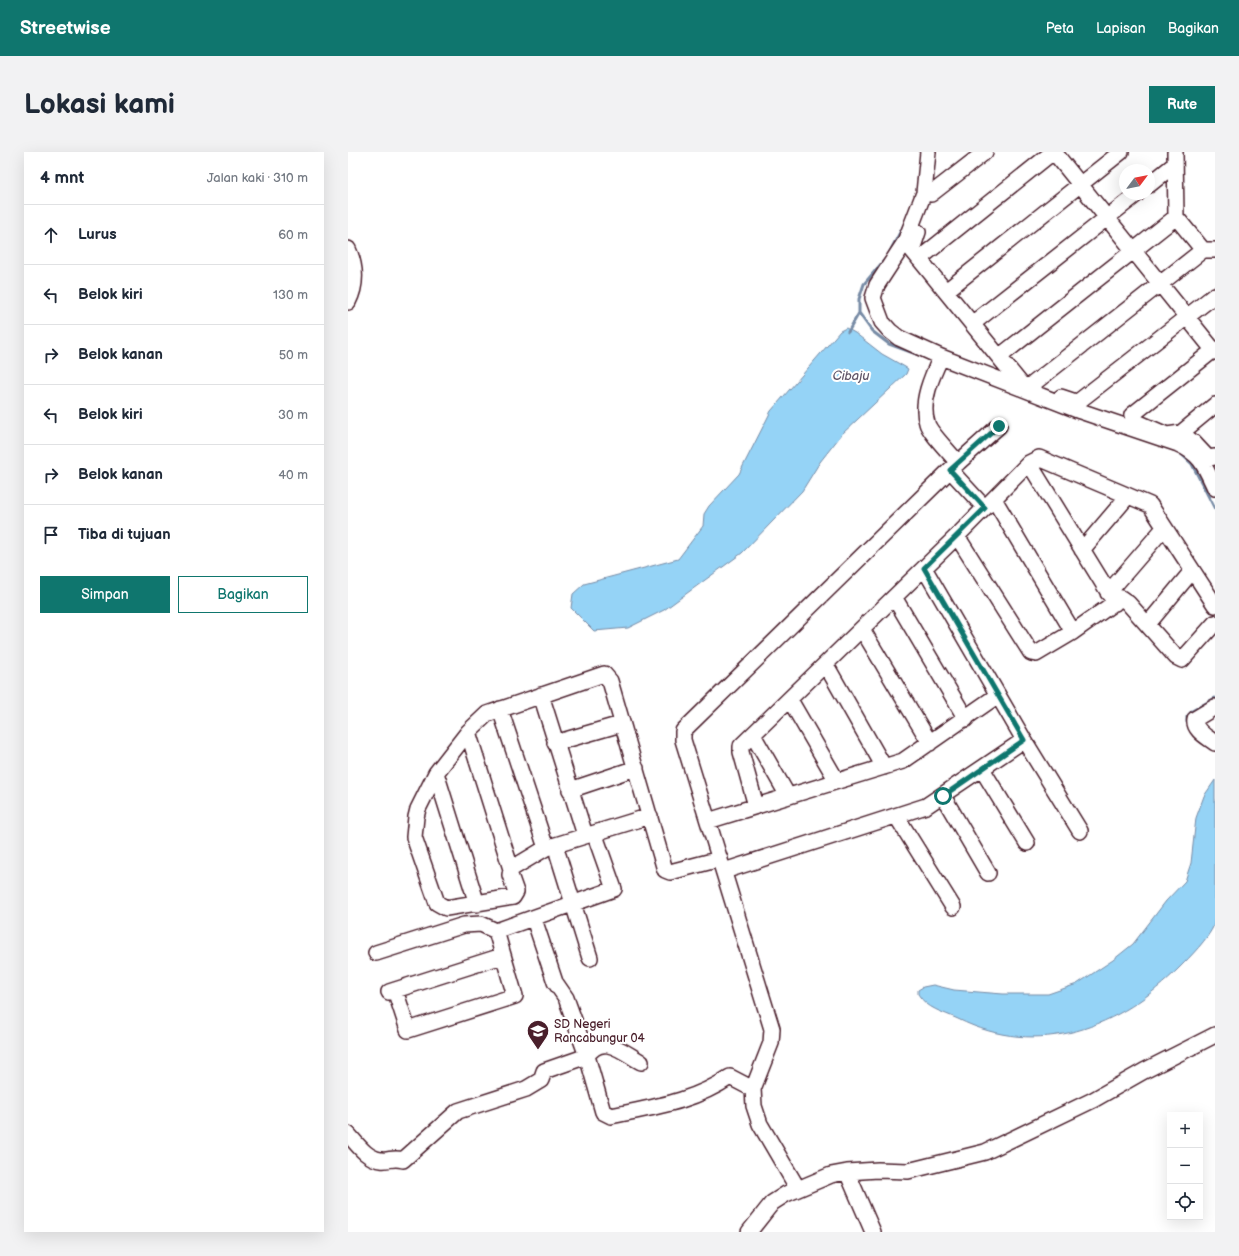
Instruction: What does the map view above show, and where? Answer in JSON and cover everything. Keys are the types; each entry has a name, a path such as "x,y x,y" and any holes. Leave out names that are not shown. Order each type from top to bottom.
{"street":[{"path":"928,152 924,193 905,242 877,285 873,298 882,322 899,338 941,357 1080,412 1192,450 1201,460 1215,488"},
{"path":"937,152 931,194 924,217 913,242 912,250 1021,384 1076,402 1079,401 1215,295"},
{"path":"931,194 985,152"},
{"path":"919,259 1053,152 1186,317 1215,350 1132,415 1135,421 1167,436 1181,433 1215,405"},
{"path":"946,291 1121,152"},
{"path":"1155,178 1175,158"},
{"path":"1029,387 1160,284 1209,250 1176,218 1175,158"},
{"path":"972,324 1130,200"},
{"path":"999,357 1133,250 1176,218"},
{"path":"348,249 354,266 355,281 352,294 348,302"},
{"path":"941,357 932,375 927,393 925,414 927,425 954,466 989,503 1073,632"},
{"path":"798,1189 760,1124 754,1106 753,1089 771,1043 772,1029 683,740 683,731 954,466 999,426"},
{"path":"1181,433 1194,443 1208,458 1215,457"},
{"path":"756,806 741,752 741,746 957,536 1028,463 1039,458 1150,505 1215,605"},
{"path":"1028,463 1111,598"},
{"path":"1082,550 1128,496"},
{"path":"957,536 1031,653 1036,654 1073,632 1111,598 1164,528"},
{"path":"924,568 1024,740 1080,831"},
{"path":"1148,624 1192,571"},
{"path":"894,597 966,719"},
{"path":"1111,598 1120,598 1128,603 1176,657 1182,660 1215,623"},
{"path":"862,629 930,743"},
{"path":"826,665 884,767"},
{"path":"468,732 511,869 510,875 516,892 513,897 446,908 437,903 414,837 417,813 436,773 468,732 487,714 604,674 610,681 621,724 636,768 665,870 670,872 722,865 897,817 926,806 943,796 1024,740"},
{"path":"376,953 464,924 481,924 496,931 534,919 614,889 570,790 540,695"},
{"path":"708,821 903,761 966,719 998,695"},
{"path":"790,700 838,781"},
{"path":"1215,707 1195,719 1194,723 1197,729 1215,743"},
{"path":"500,709 552,851 574,904 590,958"},
{"path":"555,744 621,724"},
{"path":"753,734 788,796"},
{"path":"570,790 636,768"},
{"path":"982,769 1027,843"},
{"path":"436,773 477,904"},
{"path":"943,796 988,873"},
{"path":"511,869 552,851 650,816"},
{"path":"897,817 953,908"},
{"path":"534,919 555,982 566,998 587,1056 603,1112 611,1116 681,1101 711,1090 730,1077 753,1089"},
{"path":"496,931 502,956 515,996 408,1030 392,991 502,956"},
{"path":"749,1232 772,1203 786,1194 831,1175 847,1172 878,1170 908,1171 985,1152 1093,1100 1144,1071 1215,1035"},
{"path":"348,1134 372,1158 382,1160 394,1157 403,1160 458,1111 526,1089 541,1080 544,1070 587,1056 592,1048 603,1043 611,1045 641,1062"},
{"path":"847,1172 873,1232"}],"water":[{"name":"Cibaju","path":"846,328 855,333 882,354 908,369 906,374 842,434 820,462 802,491 742,553 664,610 628,628 594,631 571,608 573,594 584,584 678,559 703,526 704,514 709,506 739,474 771,411 840,331"},
{"path":"1215,780 1214,925 1208,936 1194,953 1157,988 1131,1006 1104,1021 1076,1031 1048,1036 1018,1036 988,1031 936,1010 926,1003 918,994 918,990 923,987 933,985 954,990 1003,994 1048,994 1077,984 1113,960 1133,944 1166,901 1185,881 1191,863 1196,818 1204,796"}],"waterway":[{"path":"905,223 887,257 864,284 859,299 859,313 872,331 889,344 919,355"},
{"path":"848,332 859,313"},
{"path":"1179,452 1192,464 1215,509"},
{"path":"1190,726 1187,722 1187,717 1192,711 1215,698"}],"place":[{"name":"SD Negeri Rancabungur 04","path":"538,1050"}],"route":[{"path":"943,796 1024,740 924,568 985,508 950,470 999,426"}]}
